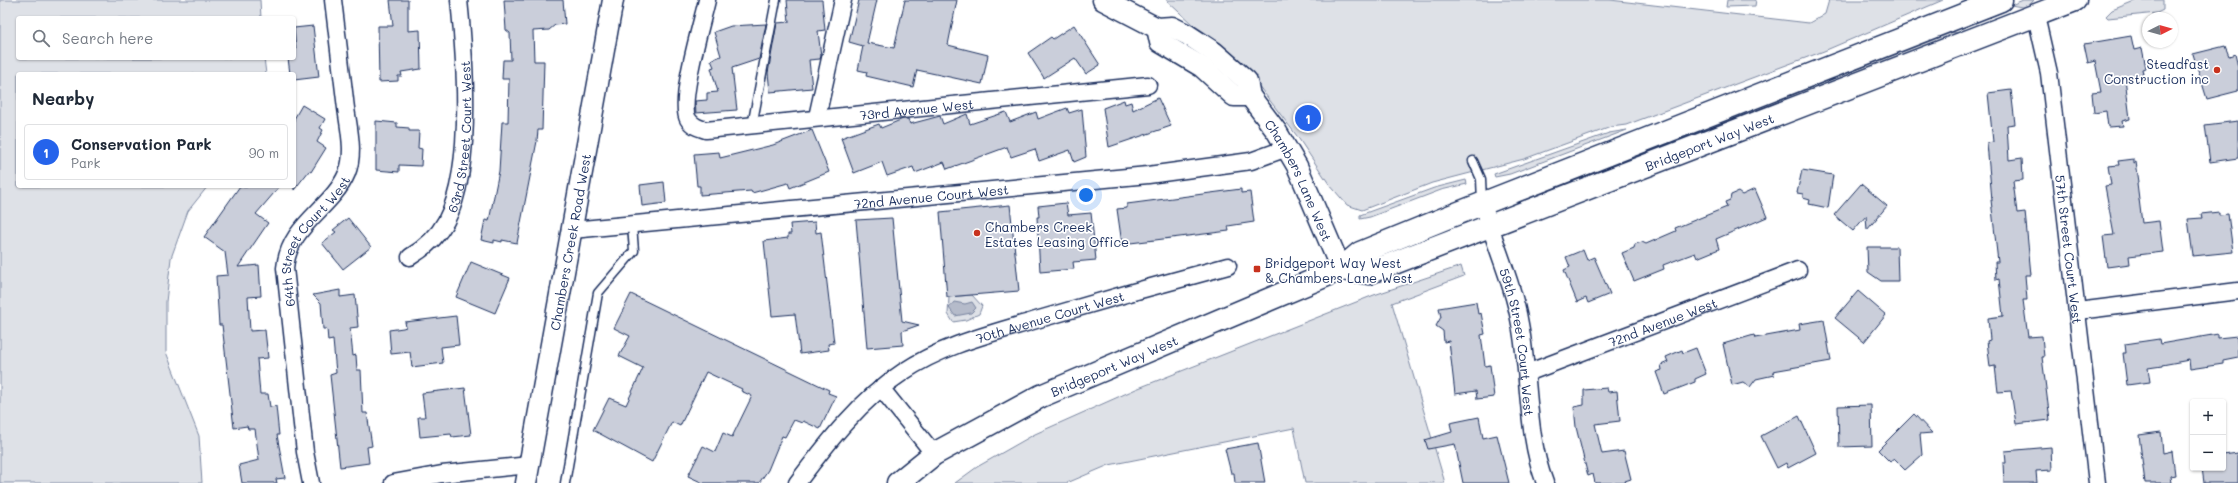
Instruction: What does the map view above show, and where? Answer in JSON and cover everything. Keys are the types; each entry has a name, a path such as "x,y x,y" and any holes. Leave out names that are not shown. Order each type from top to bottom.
{"main road":[{"name":"Bridgeport Way West","path":"898,483 934,454 1041,396 1341,269 1360,253 1482,203 2001,0"},
{"name":"Bridgeport Way West","path":"1341,269 1368,273 2042,8 2075,0"},
{"path":"1932,27 1969,23 2012,12 2042,8"}],"street":[{"name":"64th Street Court West","path":"311,483 305,452 285,268 288,253 294,239 338,187 346,175 350,161 350,143 333,0"},
{"name":"63rd Street Court West","path":"410,257 424,248 442,227 450,210 457,188 462,154 465,94 459,0"},
{"name":"Chambers Creek Road West","path":"527,474 613,0"},
{"name":"73rd Avenue West","path":"707,0 686,93 688,119 698,128 706,130 752,126 817,117 1148,85"},
{"path":"817,117 844,0"},
{"name":"Chambers Lane West","path":"1103,0 1158,28 1160,42 1202,67 1234,96 1250,96 1287,148 1301,176 1341,269"},
{"name":"57th Street Court West","path":"2042,8 2097,483"},
{"name":"72nd Avenue Court West","path":"572,230 1148,175 1251,161 1287,148"},
{"name":"59th Street Court West","path":"1482,203 1512,292 1520,323 1534,434 1545,483"},
{"name":"70th Avenue Court West","path":"797,483 849,418 881,388 904,371 933,355 955,346 1108,298 1228,266"},
{"name":"72nd Avenue West","path":"1527,373 1798,270"},
{"path":"2078,311 2238,291"},
{"path":"881,388 934,454"},
{"path":"393,483 442,474 527,474"}],"lane":[{"path":"752,126 776,0"},
{"path":"1473,161 1481,179 1482,203"},
{"path":"565,483 598,293 634,251 632,225"}],"shaded area":[{"path":"0,0 260,0 261,16 16,16 16,60 264,60 266,72 16,72 16,188 206,188 188,211 171,258 166,302 166,352 199,436 202,483 0,483"},
{"path":"1166,0 1610,0 1809,23 1825,14 1829,0 1943,0 1824,51 1626,125 1611,127 1524,159 1432,183 1362,210 1347,205 1329,184 1297,136 1258,85"},
{"path":"1727,0 1756,0 1755,6 1726,7"},
{"path":"2023,0 2034,0 2027,8 2011,5"},
{"path":"2137,0 2163,0 2163,10 2159,12 2142,12 2142,15 2108,18 2106,16 2112,10"},
{"path":"1965,32 1601,172 1620,160 1939,33"},
{"path":"1627,130 1510,174 1495,177 1494,174 1609,133"},
{"path":"1466,180 1467,184 1441,190 1370,217 1360,219 1360,215 1434,188"},
{"path":"1461,266 1464,276 1392,303 1445,483 1305,483 1294,428 1109,465 1067,483 955,483 977,467 1035,434 1136,389 1374,295"},
{"path":"972,295 982,306 979,314 966,320 953,322 948,314 949,297"}],"water":[{"path":"954,302 965,304 972,302 976,308 971,313 955,316 949,308"}],"building":[{"path":"390,0 408,0 408,31 420,30 421,69 401,72 402,76 398,76 398,81 379,82 378,26 393,26"},
{"path":"504,0 563,0 565,24 555,25 549,30 533,31 534,61 544,61 542,130 538,130 517,243 494,240 494,243 481,240 485,220 489,221 499,171 502,122 508,122 509,79 502,79 503,60 511,60 510,33 506,30"},
{"path":"787,0 822,0 825,30 818,31 821,56 820,59 809,60 812,88 770,92 768,73 777,23 789,22"},
{"path":"859,0 877,0 867,43 894,48 905,0 957,0 948,45 988,55 982,84 917,70 913,87 866,76 867,72 858,70 863,46 849,42"},
{"path":"766,24 759,59 732,68 737,110 696,113 695,101 707,100 707,93 718,92 711,68 714,67 711,60 721,56 714,32 731,26"},
{"path":"1074,25 1100,65 1086,74 1075,58 1044,78 1028,53 1051,37 1053,39"},
{"path":"313,26 319,77 296,80 296,72 290,72 288,60 296,60 296,28"},
{"path":"2131,36 2134,50 2142,48 2146,68 2142,69 2143,74 2125,78 2130,119 2122,121 2123,126 2108,127 2106,111 2094,113 2092,93 2101,92 2095,61 2088,63 2084,44"},
{"name":"Steadfast Construction inc","path":"2225,46 2229,56 2235,54 2238,67 2238,91 2207,99 2193,54"},
{"path":"2011,90 2015,124 2007,125 2009,160 2022,158 2023,180 2013,181 2017,213 2025,212 2031,275 2025,275 2027,300 2023,300 2028,337 2042,336 2044,357 2042,357 2050,420 2016,424 2011,391 1998,392 1995,366 1990,367 1987,341 1990,340 1988,318 2003,316 1999,279 1996,280 1995,262 1998,262 1991,200 1987,143 1993,142 1988,93"},
{"path":"1158,98 1171,126 1109,147 1103,108 1124,100 1125,104 1131,102 1133,110"},
{"path":"302,105 325,119 320,128 323,130 317,142 326,148 311,172 309,171 296,187 296,116"},
{"path":"1067,108 1069,113 1082,109 1086,157 1074,162 1070,150 1039,161 1035,149 1011,157 1007,147 947,169 944,162 915,173 913,167 887,176 882,162 854,173 841,138 879,124 881,128 903,119 908,119 910,124 940,116 943,124 967,114 970,124 1006,112 1010,122 1036,112 1038,119"},
{"path":"376,121 397,123 397,127 409,128 409,131 419,131 418,148 422,149 421,166 399,165 399,172 376,170"},
{"path":"2238,121 2238,158 2210,162 2205,125"},
{"path":"812,130 829,172 790,188 788,183 752,193 751,191 700,195 700,186 697,186 694,154 719,152 720,158 773,145"},
{"path":"2134,159 2134,163 2136,162 2139,182 2137,183 2142,223 2159,221 2163,252 2129,256 2130,264 2107,267 2103,236 2114,235 2105,186 2111,185 2108,166 2119,165 2118,161"},
{"path":"1802,170 1833,175 1828,208 1809,204 1810,200 1803,198 1803,194 1797,193"},
{"path":"664,182 666,203 642,206 640,185"},
{"path":"1861,184 1887,206 1867,230 1866,216 1853,231 1834,215"},
{"path":"239,188 278,188 256,214 268,223 238,267 259,265 261,296 248,297 250,331 265,330 268,358 257,359 260,394 268,394 270,407 276,406 279,435 277,435 285,478 276,479 277,483 242,483 239,465 259,460 255,429 248,429 247,426 234,428 222,325 219,325 216,276 228,275 225,252 204,237"},
{"path":"1241,189 1241,193 1250,192 1254,222 1228,226 1229,231 1122,244 1117,209 1127,208 1127,204"},
{"path":"1755,189 1767,217 1716,239 1719,249 1697,258 1695,253 1663,265 1664,269 1634,281 1622,253 1634,248 1635,244 1642,242 1646,244 1676,231 1675,228 1727,207 1725,202 1730,200 1731,195 1738,192 1742,195"},
{"path":"1066,203 1068,215 1091,213 1096,260 1073,262 1074,269 1040,272 1037,217 1039,217 1038,206"},
{"name":"Chambers Creek Estates Leasing Office","path":"1010,205 1019,291 947,297 940,212"},
{"path":"2219,212 2219,215 2228,214 2233,252 2193,256 2188,219 2202,218 2201,214"},
{"path":"348,218 371,247 343,269 322,243 336,232 333,230"},
{"path":"892,218 902,321 919,325 902,331 903,345 867,348 856,220"},
{"path":"815,222 816,233 821,232 834,343 828,344 829,350 800,354 795,314 772,316 764,241 788,238 788,234 791,234 790,224"},
{"path":"1867,247 1897,247 1898,281 1881,281 1868,272"},
{"path":"1583,250 1587,260 1594,257 1610,294 1588,303 1586,298 1577,302 1564,270 1570,267 1566,257"},
{"path":"471,262 510,278 495,313 456,297"},
{"path":"340,290 340,297 355,295 358,327 350,328 353,356 356,355 357,370 361,370 363,413 367,413 372,446 367,447 369,463 340,467 330,375 336,373 333,340 328,341 327,329 323,329 321,303 313,295"},
{"path":"1858,291 1886,315 1864,342 1835,318"},
{"path":"631,294 829,390 828,393 836,396 820,429 803,421 802,423 794,420 785,437 782,436 768,470 759,483 703,483 688,476 703,446 715,452 723,433 732,437 752,396 741,391 742,389 706,372 680,426 672,422 652,462 593,430 609,398 626,405 643,368 619,356 630,336 614,328"},
{"path":"1476,302 1478,314 1481,313 1485,334 1481,335 1485,366 1490,365 1494,397 1477,399 1476,391 1455,394 1449,341 1444,342 1443,331 1436,326 1441,317 1439,308"},
{"path":"456,316 459,345 441,347 443,363 412,367 410,352 391,354 389,330 406,327 405,322"},
{"path":"1824,320 1831,361 1773,371 1774,375 1756,379 1750,387 1743,382 1732,385 1723,344 1754,335 1755,338 1800,330 1799,324"},
{"path":"2218,334 2218,338 2237,336 2238,357 2223,360 2223,364 2190,369 2189,360 2148,368 2150,382 2127,385 2123,353 2126,353 2125,344 2159,339 2160,344"},
{"path":"1696,348 1706,374 1695,379 1695,382 1664,394 1656,372 1662,370 1661,365 1668,362 1666,357 1682,350 1683,353"},
{"path":"465,388 471,435 452,437 451,434 420,437 418,417 425,417 422,393"},
{"path":"1607,388 1608,392 1617,391 1620,421 1595,424 1602,454 1624,451 1631,479 1625,481 1626,483 1595,483 1593,474 1588,476 1576,427 1574,407 1584,405 1584,390"},
{"path":"1871,405 1872,446 1839,447 1838,406"},
{"path":"1914,414 1932,433 1920,434 1922,455 1905,470 1894,459 1890,462 1878,450"},
{"path":"1799,416 1816,453 1788,468 1786,463 1777,468 1761,436"},
{"path":"1479,417 1483,438 1497,435 1509,483 1463,483 1455,444 1428,449 1425,440 1452,432 1450,423"},
{"path":"2161,432 2163,453 2172,451 2175,475 2170,476 2171,483 2145,483 2139,435"},
{"path":"1258,443 1265,483 1235,483 1234,473 1231,473 1225,449"},
{"path":"2051,447 2052,470 2036,471 2037,483 2004,483 2003,463 2006,463 2005,451"},
{"path":"2238,453 2238,483 2204,483 2202,471 2226,471 2226,455"}],"place":[{"name":"Steadfast Construction inc","path":"2217,70"},
{"name":"Conservation Park","path":"1308,118"},
{"name":"Chambers Creek Estates Leasing Office","path":"977,233"},
{"name":"Bridgeport Way West & Chambers Lane West","path":"1257,269"}]}
